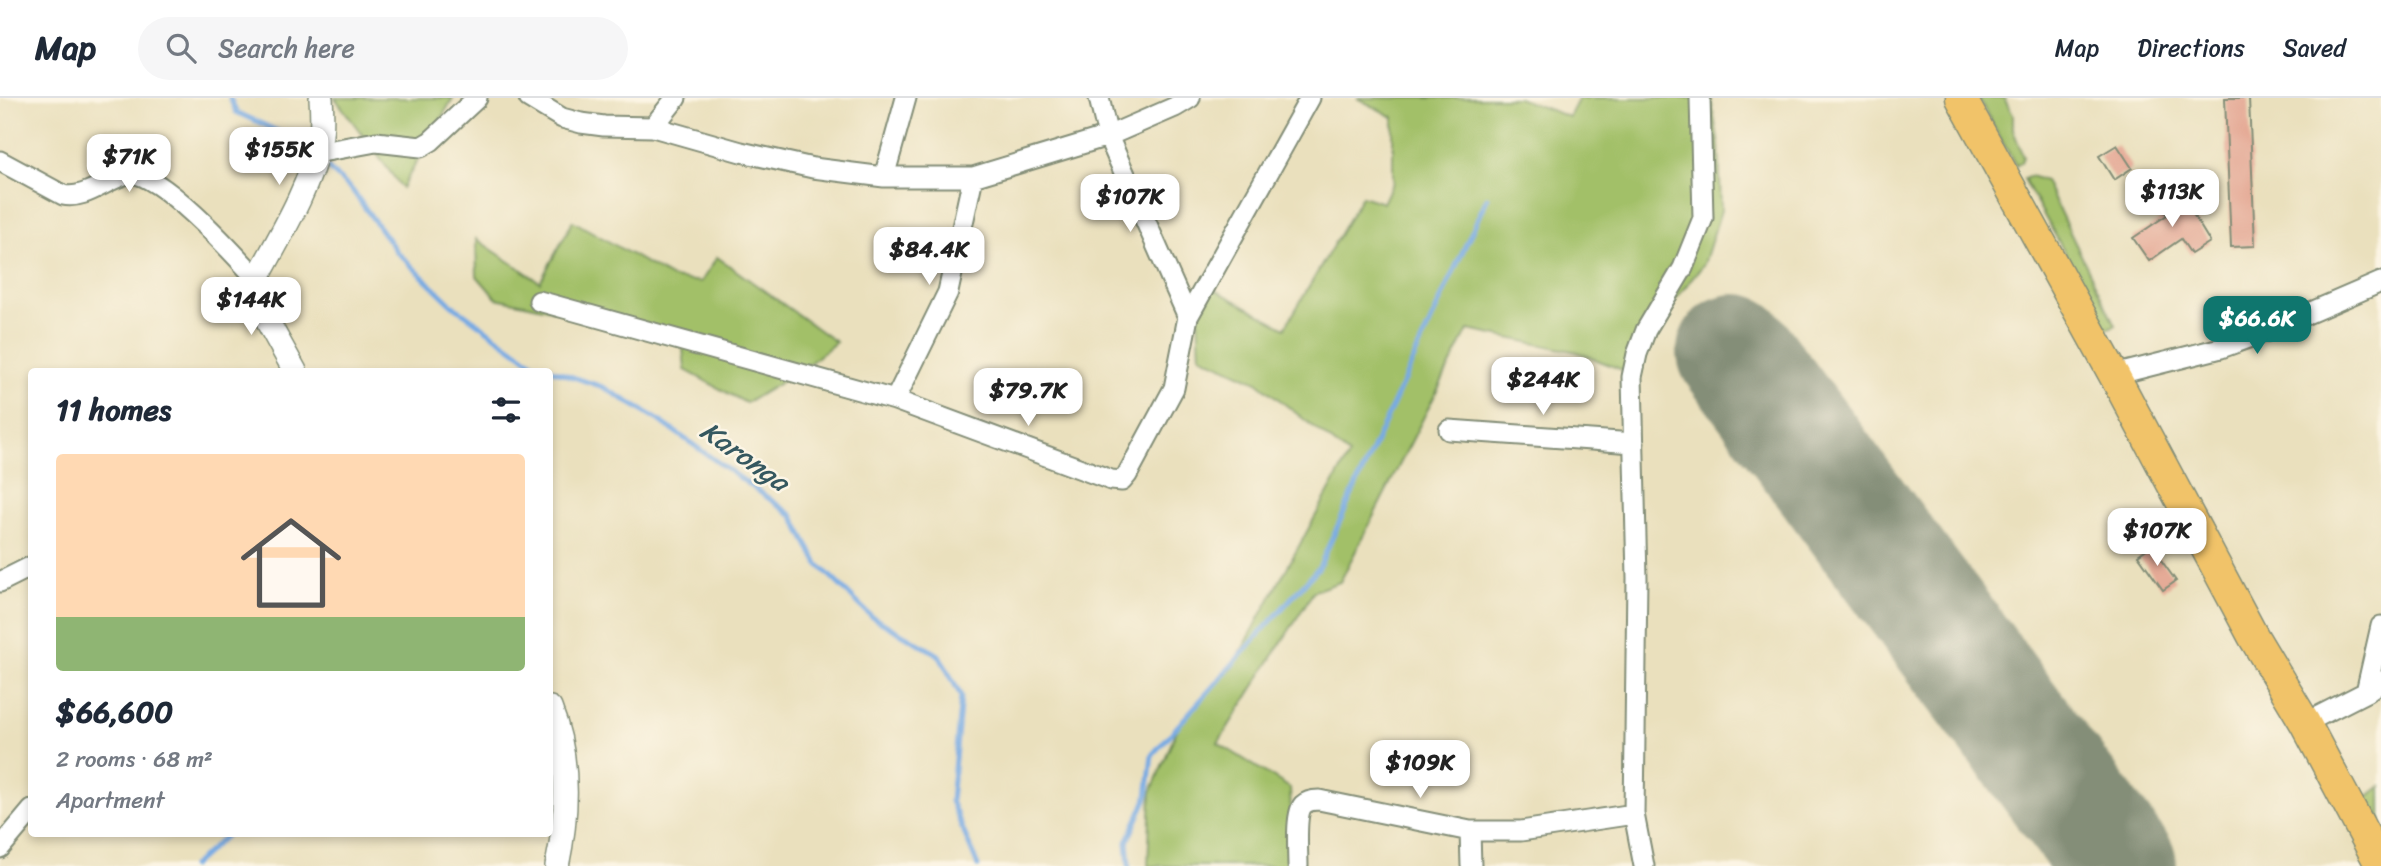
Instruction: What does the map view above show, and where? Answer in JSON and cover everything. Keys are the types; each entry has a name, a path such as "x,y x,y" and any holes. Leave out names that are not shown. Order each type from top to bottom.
{"main road":[{"path":"1961,98 2381,866"}],"street":[{"path":"257,279 307,179 322,126 321,98"},
{"path":"316,153 376,142 409,148 421,147 477,98"},
{"path":"529,98 562,118 581,124 653,127 777,161 884,177 973,177 1108,136 1190,98"},
{"path":"653,127 676,98"},
{"path":"884,177 905,98"},
{"path":"1099,98 1108,136 1188,317"},
{"path":"539,301 895,401 1111,480 1122,481 1174,388 1188,317 1310,98"},
{"path":"1644,866 1634,814 1636,578 1632,377 1646,330 1683,268 1703,218 1700,98"},
{"path":"0,162 63,195 72,197 119,176 136,173 153,180 215,234 257,279 269,324 293,368"},
{"path":"895,401 948,292 973,177"},
{"path":"2114,375 2221,348 2381,282"},
{"path":"1449,430 1633,443"},
{"path":"0,582 28,568"},
{"path":"2305,723 2373,687 2381,626"},
{"path":"553,715 560,732 566,777 557,866"},
{"path":"1298,866 1299,813 1303,805 1311,801 1319,800 1470,831 1521,831 1634,814"},
{"path":"0,848 28,815"},
{"path":"1470,831 1471,866"}],"green space":[{"path":"335,98 453,98 402,188"},
{"path":"1357,98 1518,98 1569,117 1579,98 1711,98 1719,146 1721,210 1704,264 1661,317 1625,371 1577,352 1468,330 1340,582 1314,591 1218,743 1290,788 1293,866 1148,866 1151,792 1181,720 1232,668 1349,455 1257,382 1200,356 1198,317 1214,289 1285,328 1362,196 1383,203 1393,182 1393,117"},
{"path":"1978,98 2004,98 2013,115 2013,129 2023,157 2016,166"},
{"path":"2031,176 2045,181 2115,325 2107,329 2024,179"},
{"path":"573,221 672,278 701,282 717,257 836,342 800,371 746,403 685,370 682,337 496,298 477,276 476,239 540,282"},
{"path":"2381,786 2381,820 2366,798"}],"building":[{"path":"2225,98 2249,98 2255,246 2231,247"},
{"path":"2117,145 2132,168 2114,180 2099,156"},
{"path":"2179,191 2210,242 2191,254 2181,239 2149,261 2133,238 2167,215 2159,203"},
{"path":"2151,546 2176,581 2163,590 2138,555"}],"waterway":[{"name":"Karonga","path":"230,98 236,112 295,139 310,152"},
{"name":"Karonga","path":"320,161 352,190 397,252 451,304 534,364 546,368"},
{"path":"1129,866 1127,842 1147,797 1152,755 1319,567 1487,198"},
{"name":"Karonga","path":"553,370 603,387 660,421 792,515 818,564 872,617 939,655 961,696 951,801 978,866"},
{"path":"192,866 225,837"}],"runway":[{"path":"1735,352 2119,866"}]}
